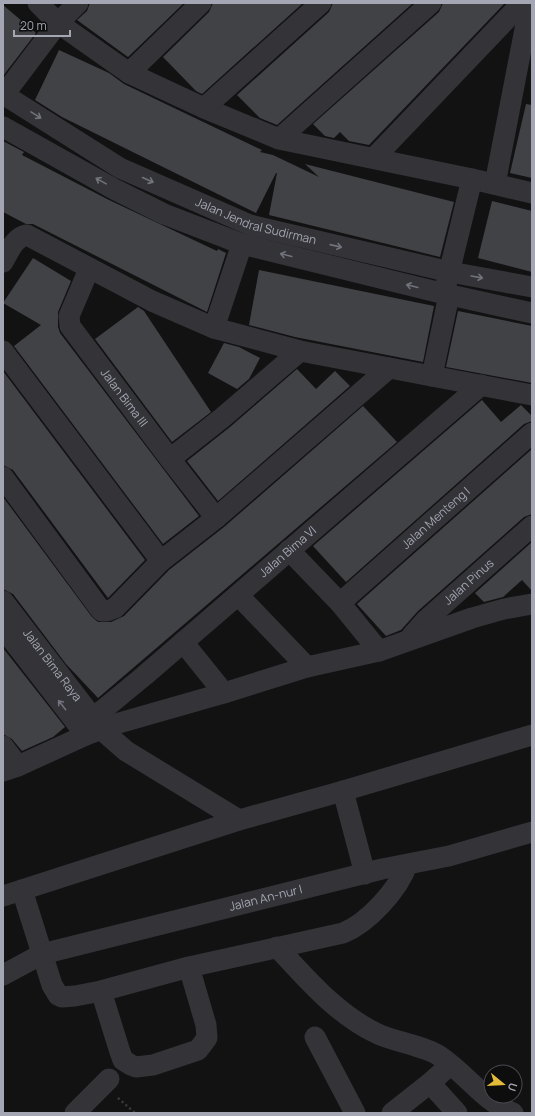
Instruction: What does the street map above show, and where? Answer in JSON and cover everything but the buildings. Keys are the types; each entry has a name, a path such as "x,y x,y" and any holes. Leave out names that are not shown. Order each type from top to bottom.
{"street":[{"path":"38,3 58,22 129,73 204,108 279,139 359,157 374,158 532,193"},
{"path":"3,95 58,22 78,3"},
{"path":"129,73 201,3"},
{"path":"204,108 321,3"},
{"path":"279,139 431,3"},
{"path":"374,158 522,3"},
{"path":"495,184 530,3"},
{"name":"Jalan Jendral Sudirman","path":"3,95 120,168 250,225 450,272 532,287"},
{"name":"Jalan Jendral Sudirman","path":"3,127 114,189 164,214 242,244 532,313"},
{"path":"432,376 450,272 472,179"},
{"path":"3,262 15,241 27,235 152,301 214,328 300,351 532,395"},
{"path":"214,328 242,244"},
{"name":"Jalan Bima III","path":"89,269 69,316 70,326 216,518"},
{"path":"3,351 161,561"},
{"path":"170,459 222,418 300,351"},
{"path":"3,477 102,611 107,611 114,608 161,561 216,518 389,368"},
{"name":"Jalan Bima VI","path":"94,728 183,642 481,385"},
{"name":"Jalan Menteng I","path":"340,603 532,433"},
{"name":"Jalan Pinus","path":"408,641 415,630 532,526"},
{"path":"290,550 340,603 379,651"},
{"path":"238,594 307,668"},
{"name":"Jalan Bima Raya","path":"3,601 94,728"},
{"path":"3,746 11,769 94,728 119,723 307,668 379,651 472,618 504,609 532,604"},
{"name":"Jalan Bima Raya","path":"3,628 94,728"},
{"path":"183,642 224,693"},
{"path":"94,728 126,750 239,820"},
{"path":"407,865 396,887 370,914 351,930 332,936 189,967 68,997 62,997 58,994 52,985 42,954 13,893 239,820 532,735"},
{"path":"343,791 365,874"},
{"name":"Jalan An-nur I","path":"3,975 42,954 365,874 449,856 532,832"},
{"path":"277,947 310,983 356,1022 378,1034 438,1055 499,1107 512,1113"},
{"path":"101,990 123,1060 136,1067 154,1065 198,1050 207,1038 206,1026 189,967"},
{"path":"315,1037 355,1113"},
{"path":"392,1113 430,1083 450,1064"},
{"path":"75,1113 109,1079"},
{"path":"430,1083 457,1113"}]}
